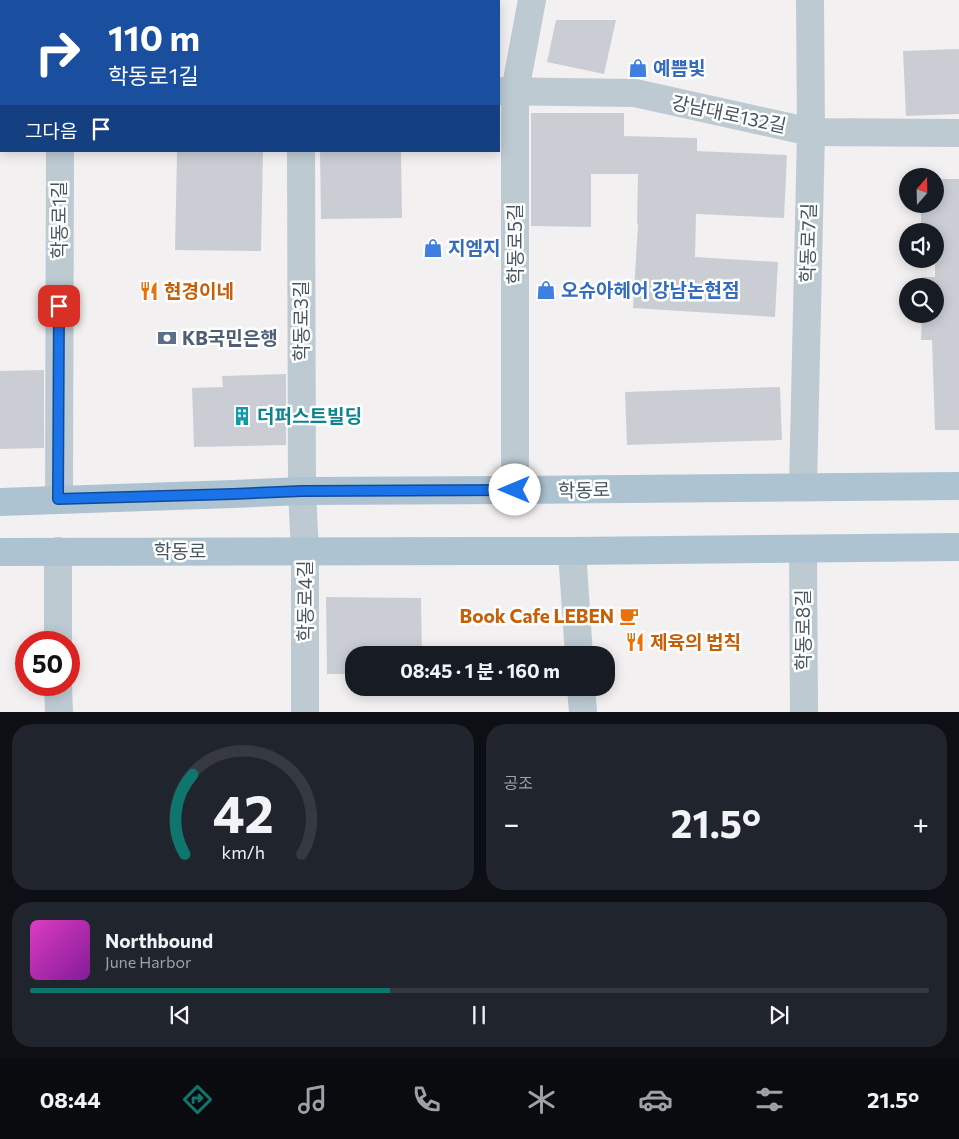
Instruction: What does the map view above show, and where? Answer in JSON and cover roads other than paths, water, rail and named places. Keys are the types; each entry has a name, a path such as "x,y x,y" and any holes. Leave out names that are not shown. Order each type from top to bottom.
{"main road":[{"name":"학동로","path":"0,502 302,491 959,486"},
{"name":"학동로","path":"0,552 572,551 959,547"}],"street":[{"name":"학동로5길","path":"515,490 507,91 532,0"},
{"name":"학동로7길","path":"802,487 811,132 810,0"},
{"name":"강남대로132길","path":"507,91 635,93 811,132 959,133"},
{"name":"학동로1길","path":"58,499 60,152"},
{"name":"학동로3길","path":"300,152 302,491"},
{"name":"학동로4길","path":"302,491 305,552 305,712"},
{"name":"학동로8길","path":"802,549 804,712"},
{"path":"58,551 58,631"},
{"path":"572,551 578,646"},
{"path":"58,696 59,712"},
{"path":"582,696 583,712"}],"place":[{"name":"예쁨빛","path":"638,68"},
{"name":"지엠지","path":"433,248"},
{"name":"오슈아헤어 강남논현점","path":"546,290"},
{"name":"현경이네","path":"149,291"},
{"name":"KB국민은행","path":"167,338"},
{"name":"더퍼스트빌딩","path":"242,416"},
{"name":"Book Cafe LEBEN","path":"629,616"},
{"name":"제육의 법칙","path":"635,642"}]}
